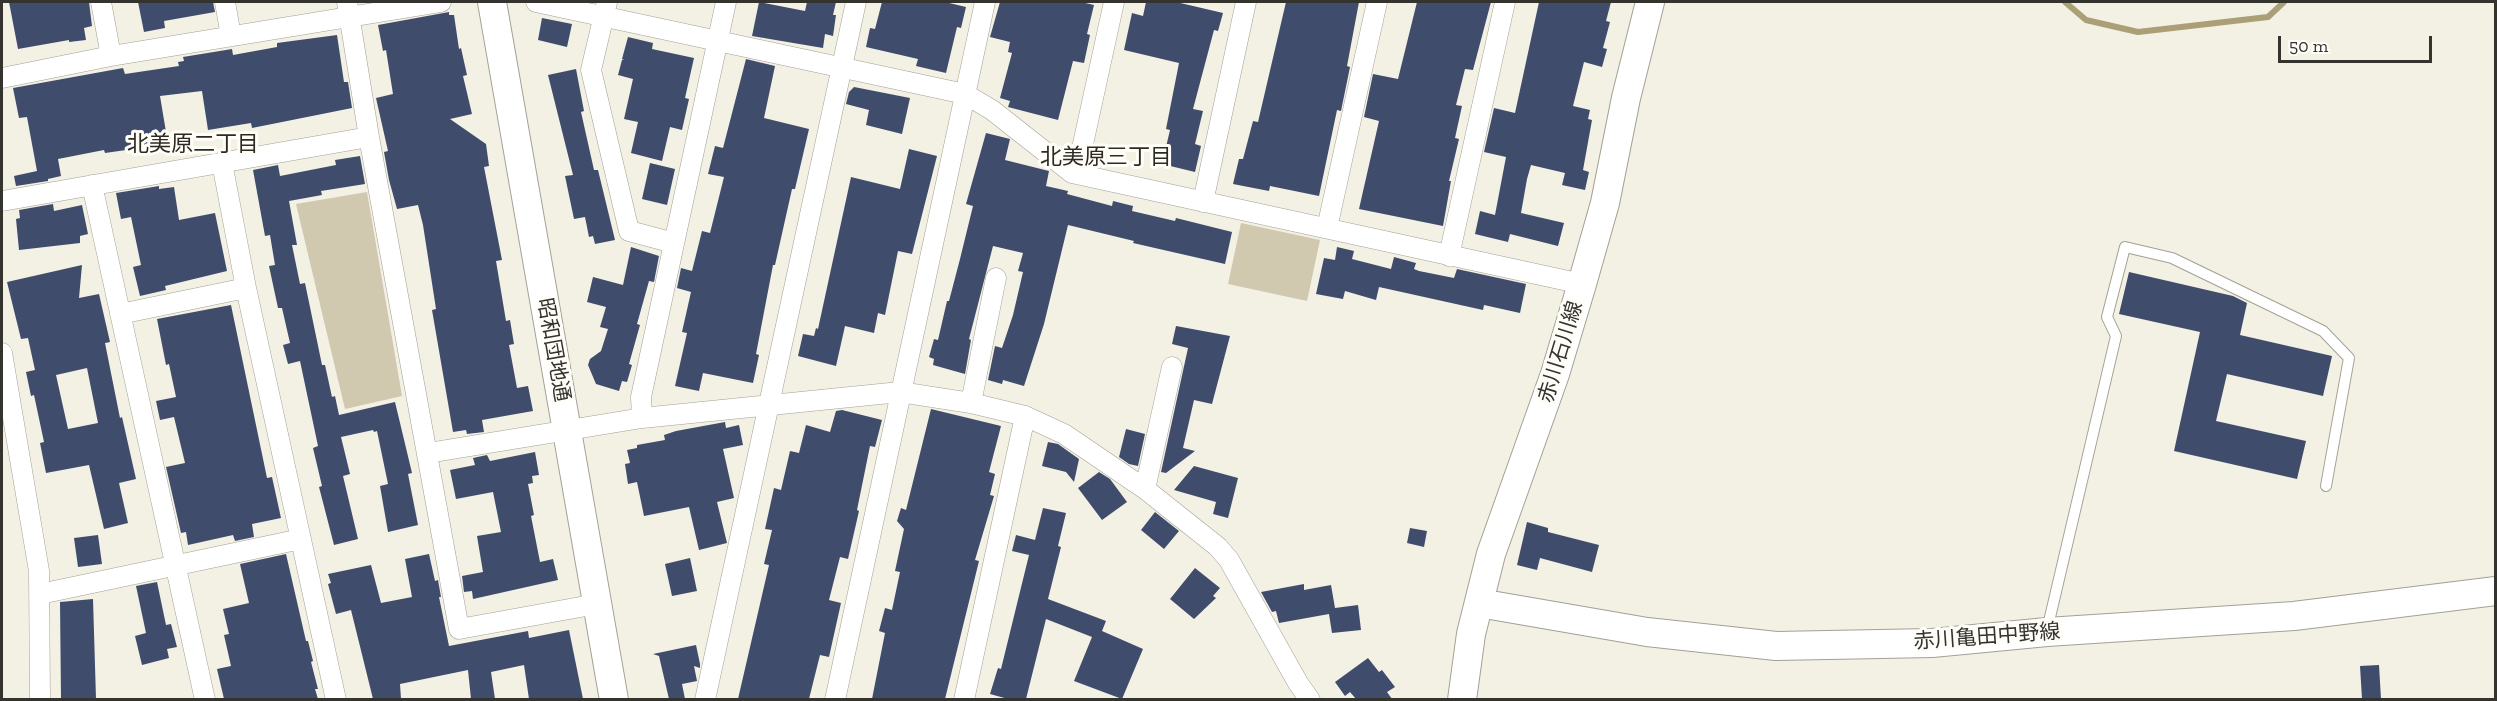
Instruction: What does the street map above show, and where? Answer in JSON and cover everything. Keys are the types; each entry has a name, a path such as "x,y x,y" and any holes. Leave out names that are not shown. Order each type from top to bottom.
{"street":[{"path":"101,2 111,56"},
{"path":"225,2 231,36"},
{"path":"2,78 111,56 231,36 348,10 441,2"},
{"name":"昭和団地通","path":"492,2 614,699"},
{"path":"536,2 605,8 717,40 965,94 992,110 1072,172 1582,284"},
{"path":"642,418 641,397 726,2"},
{"path":"705,699 856,2"},
{"path":"835,699 985,2"},
{"path":"1072,172 1083,144 1114,2"},
{"path":"1203,202 1246,2"},
{"path":"1327,228 1377,2"},
{"path":"1449,256 1504,2"},
{"name":"赤川石川線","path":"1462,699 1472,634 1491,554 1547,397 1582,284 1605,203 1626,98 1650,2"},
{"path":"605,8 591,70 629,231 674,243"},
{"path":"348,10 459,629 597,604"},
{"path":"2,201 369,137"},
{"path":"222,163 246,288 336,699"},
{"path":"92,185 205,699"},
{"path":"971,403 996,278"},
{"path":"120,314 246,288"},
{"path":"2,353 5,389 39,571 40,699"},
{"path":"1145,489 1172,367"},
{"path":"428,453 642,418 900,392 971,403 1025,416 1064,434 1145,489 1204,534 1229,560 1278,650 1310,699"},
{"path":"964,699 1025,416"},
{"path":"40,594 301,539"},
{"name":"赤川亀田中野線","path":"1479,603 1647,632 1776,646 1932,643 2047,632 2294,616 2496,591"}],"lane":[{"path":"2047,632 2116,336 2107,317 2125,247 2172,258 2323,331 2349,358 2326,486"}],"shaded area":[{"path":"367,192 402,396 345,409 296,204"},
{"path":"1241,223 1320,240 1307,301 1228,284"}],"building":[{"path":"9,2 89,2 92,26 84,28 86,40 69,42 69,40 18,49"},
{"path":"138,2 213,2 215,12 164,21 165,28 144,32"},
{"path":"759,2 805,11 807,2 836,2 833,15 836,15 833,36 825,34 823,48 752,36"},
{"path":"882,2 945,2 966,7 961,28 957,27 946,73 916,66 918,59 866,47 870,28 875,29"},
{"path":"1000,2 1081,2 1094,5 1087,34 1090,35 1084,63 1073,61 1058,120 1008,107 1010,101 1000,98 1012,53 1008,52 1010,42 990,37"},
{"path":"1146,2 1176,2 1223,13 1218,31 1214,30 1193,109 1203,111 1195,144 1201,146 1195,172 1162,164 1170,130 1166,129 1179,63 1124,50 1132,13 1143,16"},
{"path":"1286,2 1359,2 1341,111 1337,110 1319,196 1270,186 1269,191 1233,184 1239,159 1243,159 1253,121 1258,122"},
{"path":"1417,2 1491,2 1473,70 1465,69 1456,105 1462,106 1455,138 1459,139 1449,181 1451,181 1443,226 1359,209 1379,121 1364,117 1373,74 1398,79"},
{"path":"1539,2 1611,2 1606,21 1610,22 1603,48 1607,49 1602,67 1584,62 1573,106 1590,110 1588,119 1592,120 1583,170 1589,172 1585,190 1562,185 1565,173 1531,165 1527,179 1521,213 1564,223 1558,246 1510,234 1508,242 1475,234 1480,211 1495,215 1506,157 1484,152 1494,108 1515,113"},
{"path":"449,12 449,15 454,15 459,49 461,48 467,75 463,76 472,114 450,119 486,144 489,166 484,167 502,260 496,261 506,321 510,320 514,344 509,345 517,388 528,386 533,411 482,420 484,432 467,434 466,430 453,432 432,310 436,309 423,225 418,205 397,209 389,180 384,152 388,151 376,98 393,94 386,50 383,51 378,25"},
{"path":"542,18 572,24 567,47 538,40"},
{"path":"337,35 344,82 348,82 352,108 252,128 251,123 208,130 202,91 160,96 168,144 105,153 104,150 58,159 61,176 48,179 48,181 16,186 14,176 37,171 27,117 19,118 13,88 123,68 125,74 179,66 178,62 184,61 183,57 232,49 233,55 277,47 277,43"},
{"path":"628,37 653,43 652,49 694,58 685,98 689,99 682,130 670,127 662,161 631,153 638,122 624,119 633,79 618,75"},
{"path":"746,59 775,66 764,118 809,129 795,189 792,189 775,265 773,265 756,354 759,355 753,383 703,373 699,391 675,386 687,333 682,332 691,292 677,288 681,268 692,271 702,231 710,233 724,177 708,174 715,146 723,148"},
{"path":"576,69 584,111 581,112 594,170 598,170 615,240 595,244 593,236 589,237 585,217 574,219 565,176 573,175 548,75"},
{"path":"854,87 910,98 902,134 866,125 869,110 846,104 849,92"},
{"path":"986,133 1010,139 1005,160 1049,171 1046,186 1112,206 1113,201 1133,206 1132,211 1175,221 1176,218 1232,232 1225,264 1068,225 1044,324 1024,386 1003,380 1002,384 988,380 995,346 1002,348 1013,315 1023,272 1018,271 1023,253 993,246 969,339 971,340 965,374 933,365 934,359 929,357 934,339 938,340 960,259 973,206 966,204"},
{"path":"909,149 937,156 912,254 898,251 885,315 878,313 874,333 845,326 836,366 798,356 803,334 814,336 816,328 818,329 851,177 900,189"},
{"path":"360,156 365,184 321,191 322,195 289,201 297,245 292,245 300,284 305,283 322,365 325,365 332,397 335,396 339,415 395,402 412,473 408,474 418,525 388,532 380,486 388,484 377,431 341,437 350,474 343,476 358,539 334,545 319,487 322,486 313,448 318,446 300,361 288,364 283,345 290,343 282,308 278,308 269,266 275,265 270,235 265,236 253,170 278,165 280,176 336,165 335,160"},
{"path":"650,163 675,169 667,205 642,199"},
{"path":"159,186 159,189 174,187 179,220 215,213 227,271 165,286 166,290 140,296 133,267 141,265 131,217 121,219 116,193"},
{"path":"53,204 54,211 82,205 88,234 80,236 80,243 19,250 16,219 20,218 19,210"},
{"path":"631,247 659,256 654,282 649,281 637,324 640,325 629,364 632,365 627,382 622,381 619,391 596,384 588,365 590,359 601,351 608,329 600,327 606,307 587,302 593,277 623,285"},
{"path":"1337,247 1354,251 1352,259 1391,269 1394,257 1416,263 1414,269 1419,271 1454,278 1457,269 1526,284 1520,313 1484,305 1483,310 1379,287 1376,300 1345,291 1343,299 1316,294 1324,258 1335,260"},
{"path":"82,265 79,298 99,294 110,342 105,343 120,418 122,417 136,479 119,483 128,523 104,529 89,465 46,473 40,443 44,442 34,395 31,396 26,372 35,370 28,338 21,339 7,282","holes":["87,368 98,423 68,429 56,375"]},
{"path":"2129,272 2233,296 2247,303 2240,335 2332,356 2323,396 2227,374 2216,421 2306,441 2297,479 2174,451 2200,332 2119,314"},
{"path":"231,305 267,478 272,477 281,518 252,524 254,537 235,541 233,535 188,545 186,532 181,533 166,467 185,463 174,417 160,420 156,401 176,397 169,364 166,365 157,319"},
{"path":"1176,326 1230,336 1212,404 1194,400 1183,448 1195,451 1166,473 1161,472 1188,348 1172,344"},
{"path":"931,409 1001,426 989,472 995,474 990,495 994,496 975,560 979,561 945,699 872,699 885,633 879,631 885,608 892,610 900,572 895,571 904,529 897,521 901,508 906,510"},
{"path":"842,410 882,420 875,447 870,446 848,559 840,557 829,600 841,603 829,657 820,655 809,699 738,699 769,565 764,564 772,530 765,529 774,488 781,490 790,451 799,453 806,425 830,432 836,411"},
{"path":"725,422 726,428 739,425 743,445 723,449 734,498 717,502 727,543 699,550 689,507 644,516 637,482 628,484 625,464 630,463 627,450 637,448 637,445 665,440 664,435 676,431"},
{"path":"1126,429 1145,434 1138,466 1129,464 1119,457"},
{"path":"1048,442 1058,444 1079,459 1074,482 1066,472 1042,466"},
{"path":"535,452 539,475 532,476 533,483 528,484 534,515 531,516 540,562 553,559 558,580 473,599 472,591 464,592 462,576 483,572 477,536 501,532 493,492 456,499 450,470 475,465 473,458 487,455 490,461"},
{"path":"1194,466 1238,478 1228,518 1213,514 1216,502 1174,490"},
{"path":"1099,472 1110,479 1127,502 1102,520 1078,488"},
{"path":"1043,508 1066,513 1058,546 1061,547 1048,599 1106,621 1102,631 1143,649 1122,699 1074,681 1092,637 1046,619 1026,699 1008,699 990,694 998,668 1001,669 1029,555 1012,551 1016,535 1035,540"},
{"path":"1155,512 1179,531 1164,549 1141,530"},
{"path":"1527,522 1548,528 1548,532 1599,545 1592,572 1540,558 1537,570 1517,565"},
{"path":"1410,528 1427,531 1424,547 1407,543"},
{"path":"98,535 102,564 78,567 74,538"},
{"path":"286,554 306,641 308,641 313,661 311,662 318,689 315,689 318,699 224,699 217,669 231,666 224,635 229,634 223,609 249,603 240,564"},
{"path":"429,554 435,581 438,580 441,597 439,597 449,646 528,631 529,638 569,630 583,699 529,699 524,665 491,672 495,699 471,699 468,670 400,684 401,699 373,699 351,610 336,614 328,584 331,583 328,574 371,565 381,603 412,597 405,559"},
{"path":"690,558 697,591 672,596 665,564"},
{"path":"1195,568 1220,588 1213,596 1216,598 1194,619 1170,599"},
{"path":"157,582 166,625 171,624 177,647 167,649 169,658 142,665 135,636 146,633 136,586"},
{"path":"1304,584 1304,590 1331,585 1335,608 1358,605 1361,630 1332,633 1329,614 1279,623 1276,611 1272,612 1261,592"},
{"path":"93,599 96,699 61,699 60,602"},
{"path":"696,645 700,664 700,668 694,666 697,681 682,684 685,699 669,699 659,656 653,654"},
{"path":"1368,658 1379,672 1382,670 1395,687 1387,692 1392,699 1356,699 1350,692 1345,696 1335,682"},
{"path":"2379,665 2381,699 2362,699 2360,666"}],"waterway":[{"path":"2065,2 2086,20 2138,32 2268,17 2284,2"}],"district":[{"name":"北美原二丁目","path":"193,145"},
{"name":"北美原三丁目","path":"1106,158"}]}
